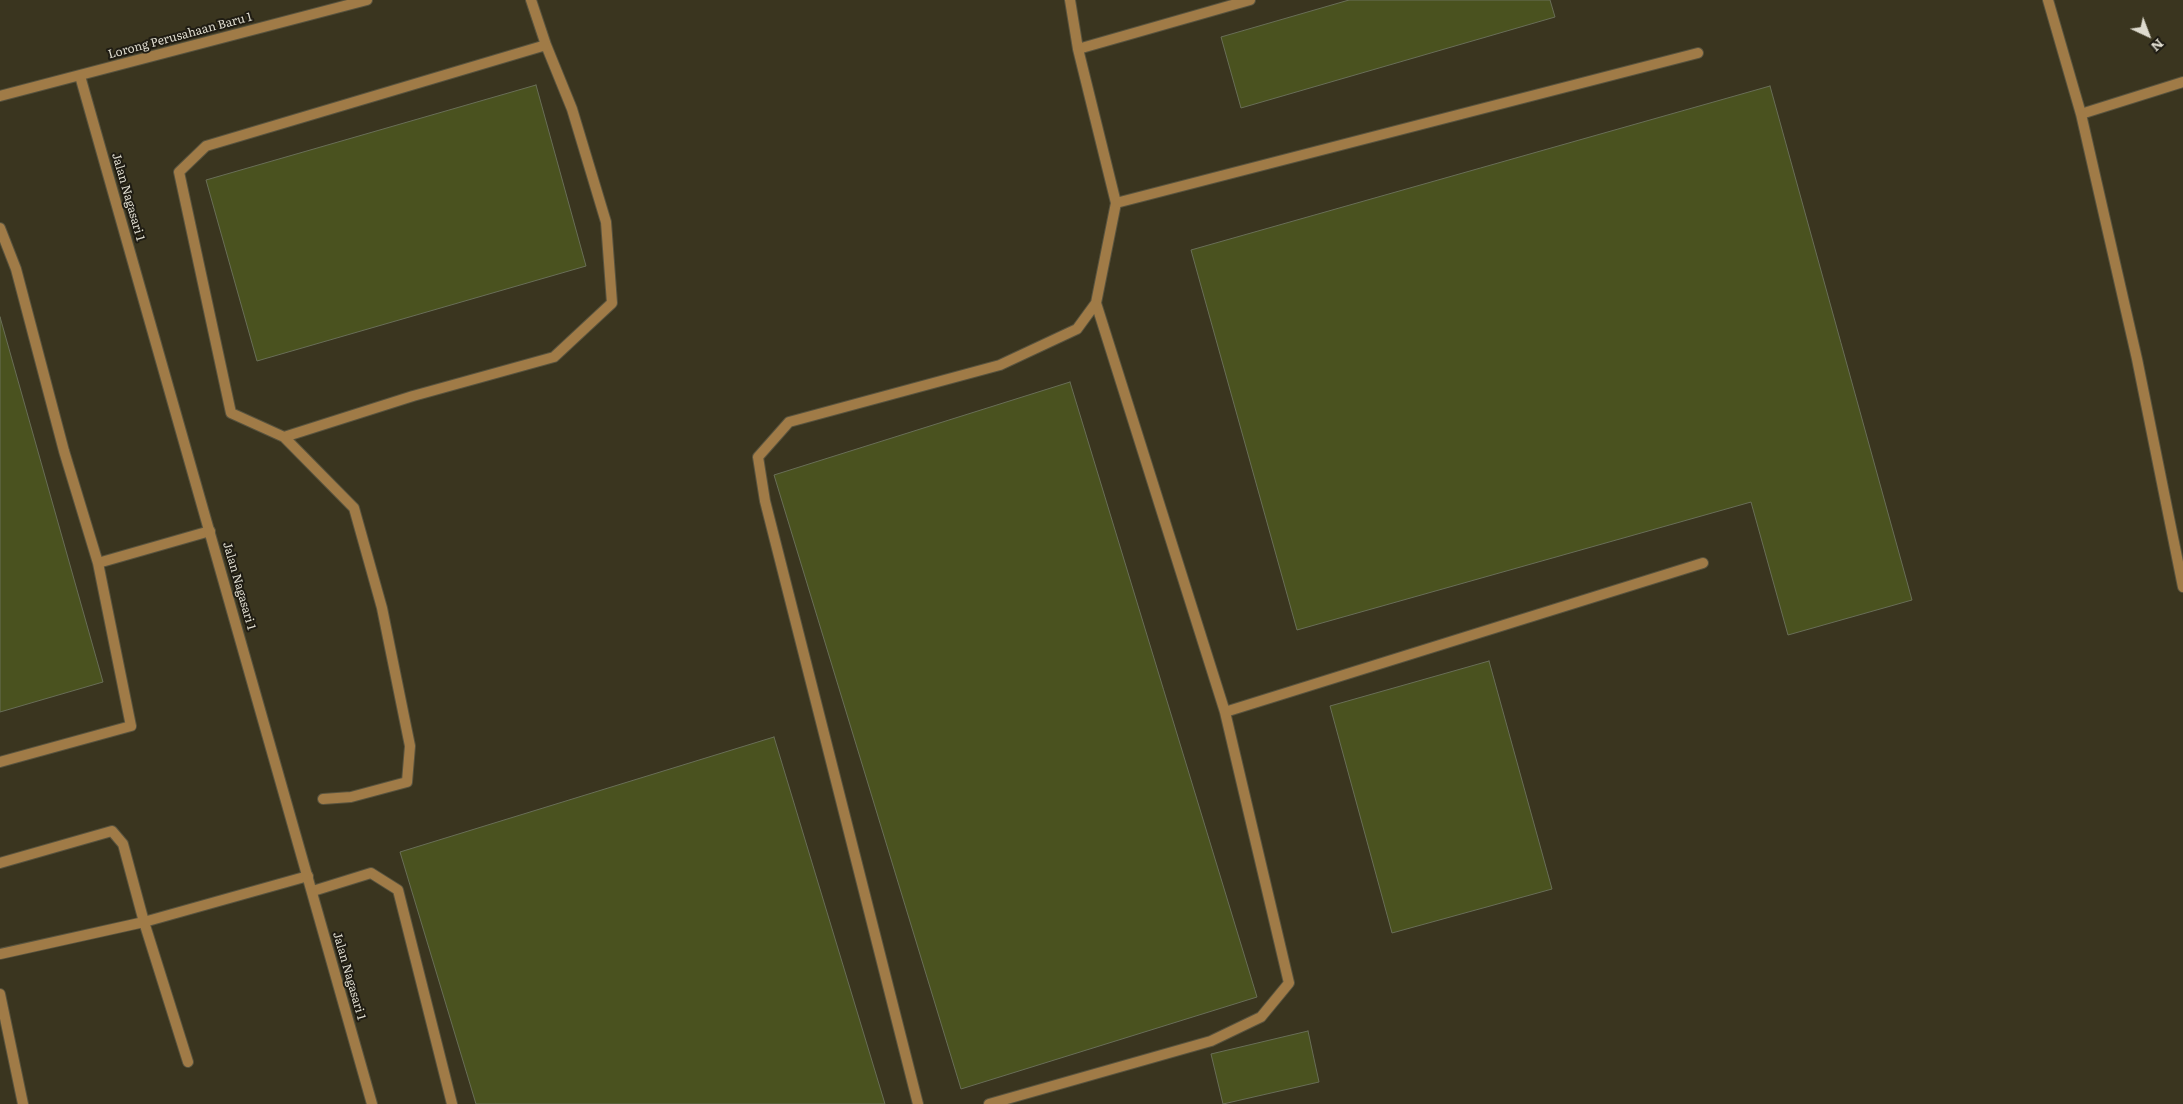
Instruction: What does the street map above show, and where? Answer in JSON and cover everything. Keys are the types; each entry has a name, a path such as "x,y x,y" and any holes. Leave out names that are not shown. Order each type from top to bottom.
{"street":[{"name":"Lorong Perusahaan Baru 1","path":"0,96 367,0"},
{"path":"284,437 413,396 554,357 612,303 606,222 572,109 531,0"},
{"path":"918,1104 768,510 758,457 789,422 1000,365 1077,329 1096,303 1116,204 1078,49 1070,0"},
{"path":"1078,49 1250,0"},
{"path":"2048,0 2081,114 2139,368 2183,587"},
{"path":"323,799 351,797 407,782 410,746 382,608 354,508 284,437 231,413 179,172 206,146 546,44"},
{"path":"1116,204 1698,53"},
{"name":"Jalan Nagasari 1","path":"80,76 372,1104"},
{"path":"2081,114 2183,82"},
{"path":"0,228 16,269 64,450 98,563 130,726 0,762"},
{"path":"989,1104 1211,1041 1261,1017 1289,983 1226,712 1096,303"},
{"path":"98,563 210,531"},
{"path":"1226,712 1703,563"},
{"path":"0,863 112,831 123,844 144,922 188,1062"},
{"path":"313,891 371,873 398,890 452,1104"},
{"path":"0,954 144,922 250,890 308,876"},
{"path":"0,994 23,1104"}],"building":[{"path":"1349,0 1550,0 1555,17 1241,108 1221,37"},
{"path":"536,85 586,266 257,361 206,180"},
{"path":"1770,86 1912,600 1788,635 1751,502 1297,630 1191,250"},
{"path":"0,317 103,682 0,712"},
{"path":"1070,382 1257,997 961,1089 774,475"},
{"path":"1489,661 1552,889 1392,933 1330,706"},
{"path":"774,737 885,1104 476,1104 400,852"},
{"path":"1308,1031 1319,1082 1223,1104 1211,1054"}]}
